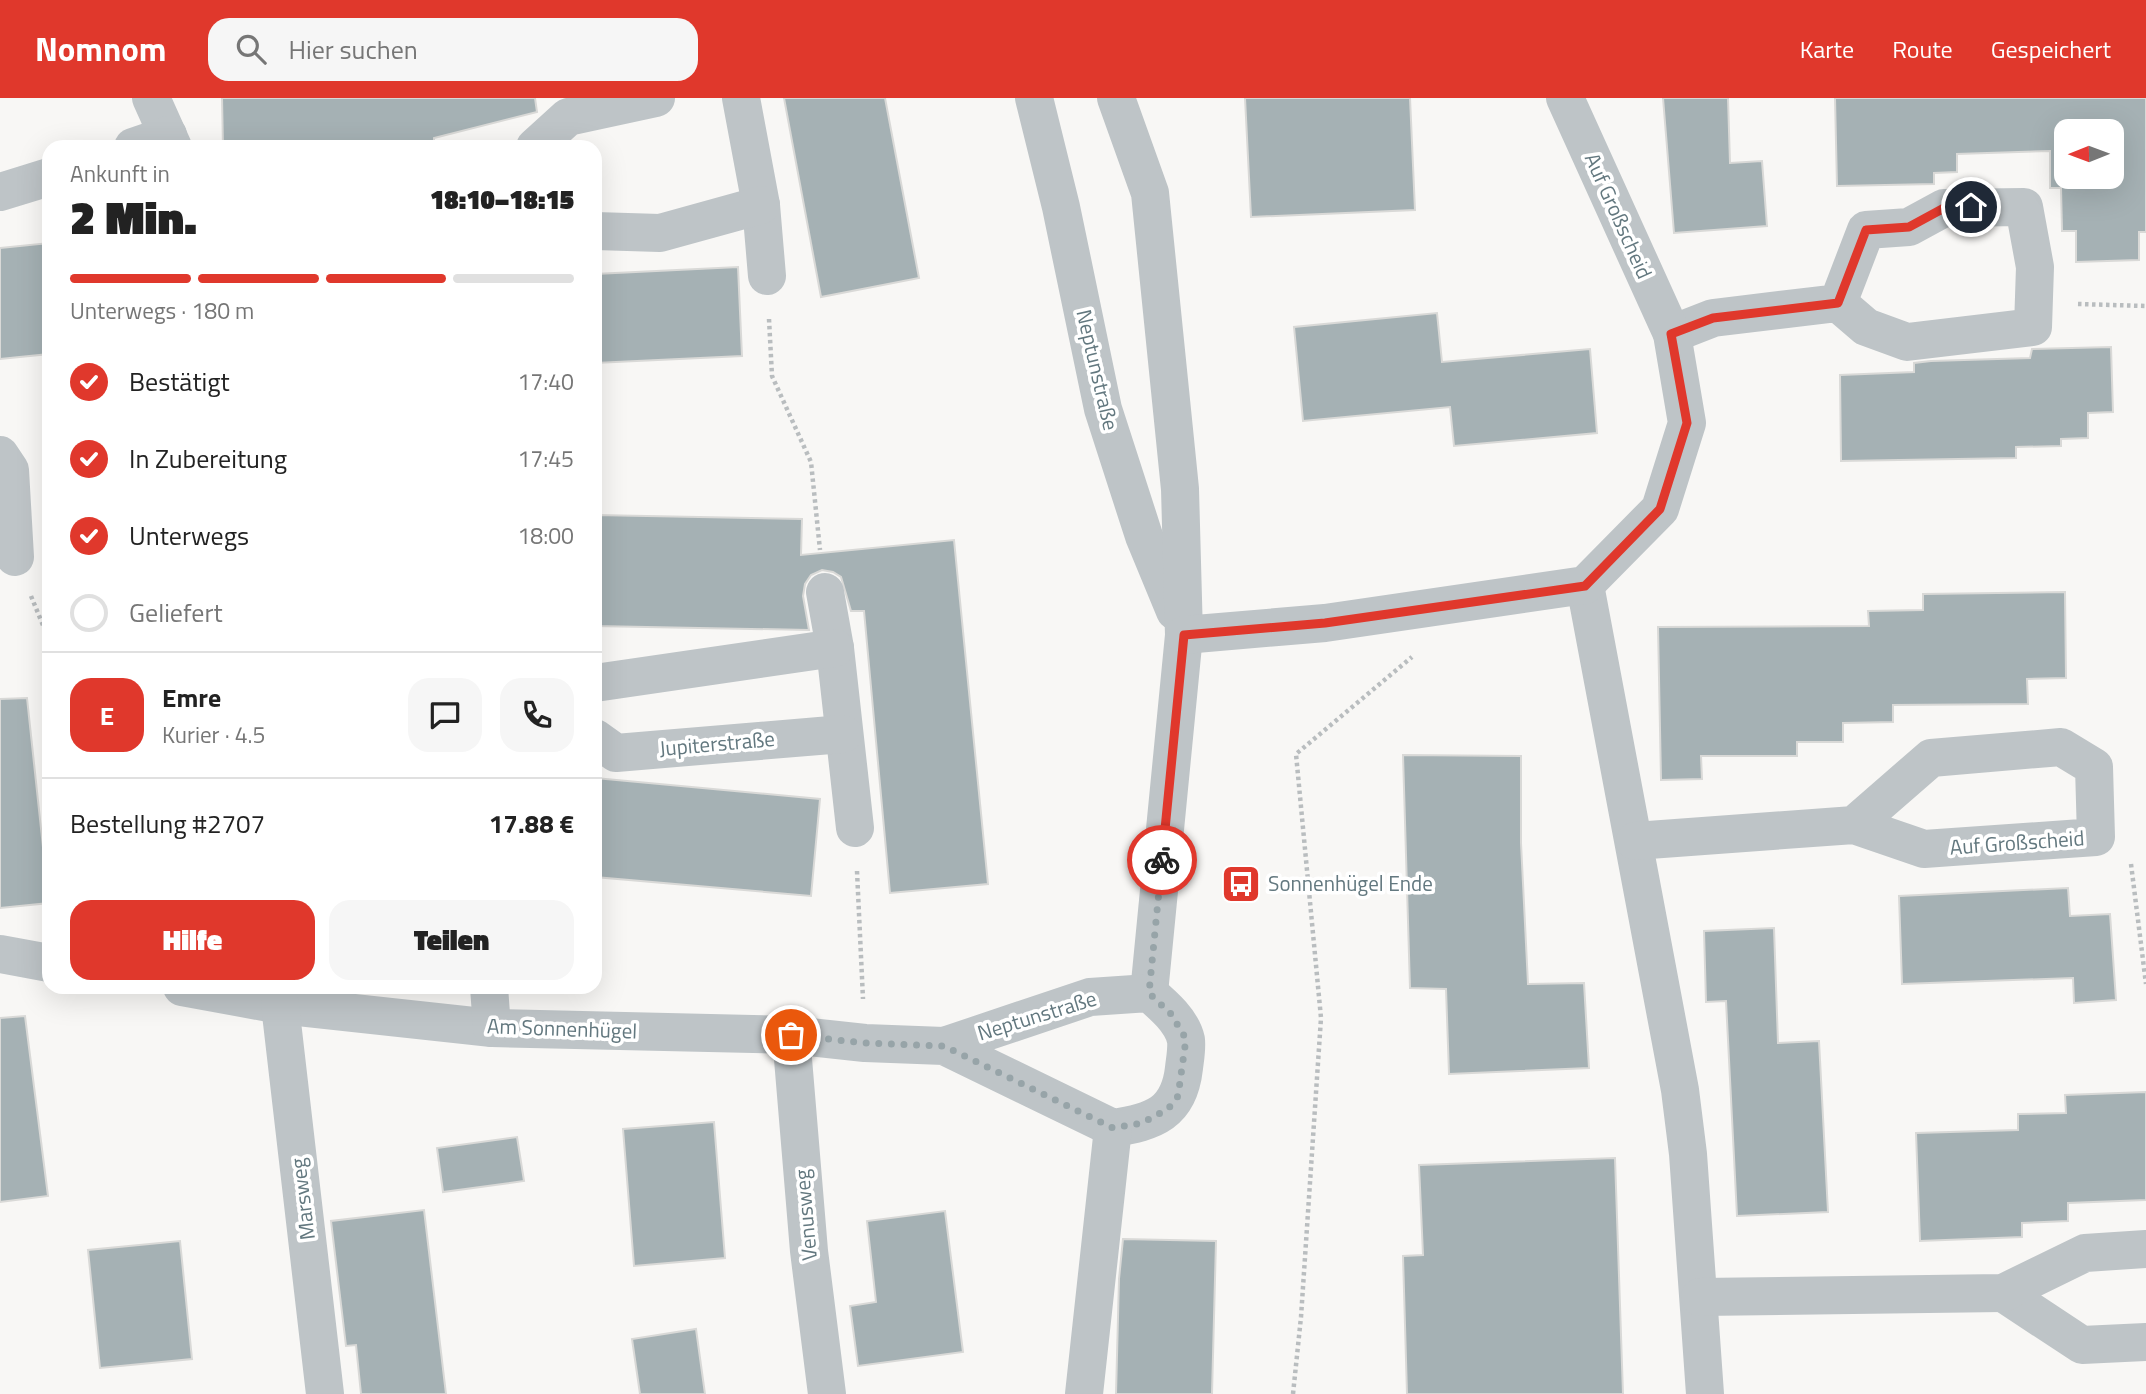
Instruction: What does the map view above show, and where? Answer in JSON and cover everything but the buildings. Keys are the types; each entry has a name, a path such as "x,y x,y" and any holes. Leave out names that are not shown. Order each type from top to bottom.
{"street":[{"path":"151,98 158,140"},
{"path":"543,140 568,117 656,98"},
{"path":"741,98 761,205 767,276"},
{"name":"Neptunstraße","path":"1034,98 1103,409 1144,536 1184,635"},
{"name":"Neptunstraße","path":"944,1046 1090,997 1149,993 1184,635 1180,489 1150,193 1116,98"},
{"name":"Auf Großscheid","path":"1565,98 1671,334 1687,423 1660,509 1585,586"},
{"path":"0,192 42,179"},
{"path":"602,231 660,233 761,205"},
{"path":"1671,334 1713,318 1838,303 1866,327 1907,342 2034,327 2035,268 2024,207 1944,208 1909,227 1866,230 1838,303"},
{"path":"0,455 10,470 15,557"},
{"path":"1184,635 1325,623 1585,586 1680,1090 1700,1297 1705,1394"},
{"path":"825,592 835,648 855,828"},
{"path":"602,682 835,648"},
{"name":"Jupiterstraße","path":"602,743 616,753 843,734"},
{"name":"Auf Großscheid","path":"1635,841 1854,825 1923,849 2096,837 2094,768 2061,747 1931,758 1854,825"},
{"path":"0,954 42,962"},
{"path":"1084,1394 1113,1128 1142,1123 1168,1109 1178,1096 1186,1039 1171,1014 1149,993"},
{"name":"Am Sonnenhügel","path":"220,994 280,1005 492,1028 791,1035 865,1043 944,1046"},
{"path":"490,994 492,1028"},
{"name":"Marsweg","path":"280,1005 326,1394"},
{"name":"Venusweg","path":"791,1035 809,1251 827,1394"},
{"name":"Neptunstraße","path":"944,1046 1113,1128"},
{"path":"1700,1297 2003,1293 2085,1253 2146,1249"},
{"path":"2003,1293 2082,1345 2146,1342"}],"path":[{"path":"767,276 772,376 811,462 825,592"},
{"path":"2034,327 2078,304 2146,306"},
{"path":"1293,1394 1301,1317 1321,1018 1296,754 1422,648"},
{"path":"855,828 865,1043"},
{"path":"2096,837 2130,862 2146,984"}],"way so far":[{"path":"791,1035 865,1043 944,1046 1087,1118 1113,1128 1142,1123 1168,1109 1178,1096 1185,1055 1186,1039 1171,1014 1149,993 1162,860"}],"place":[{"name":"Sonnenhügel Ende","path":"1241,884"}],"route":[{"path":"1162,860 1184,635 1325,623 1475,604 1585,586 1660,509 1687,423 1671,334 1713,318 1838,303 1866,230 1909,227 1944,208 1971,207"}]}
